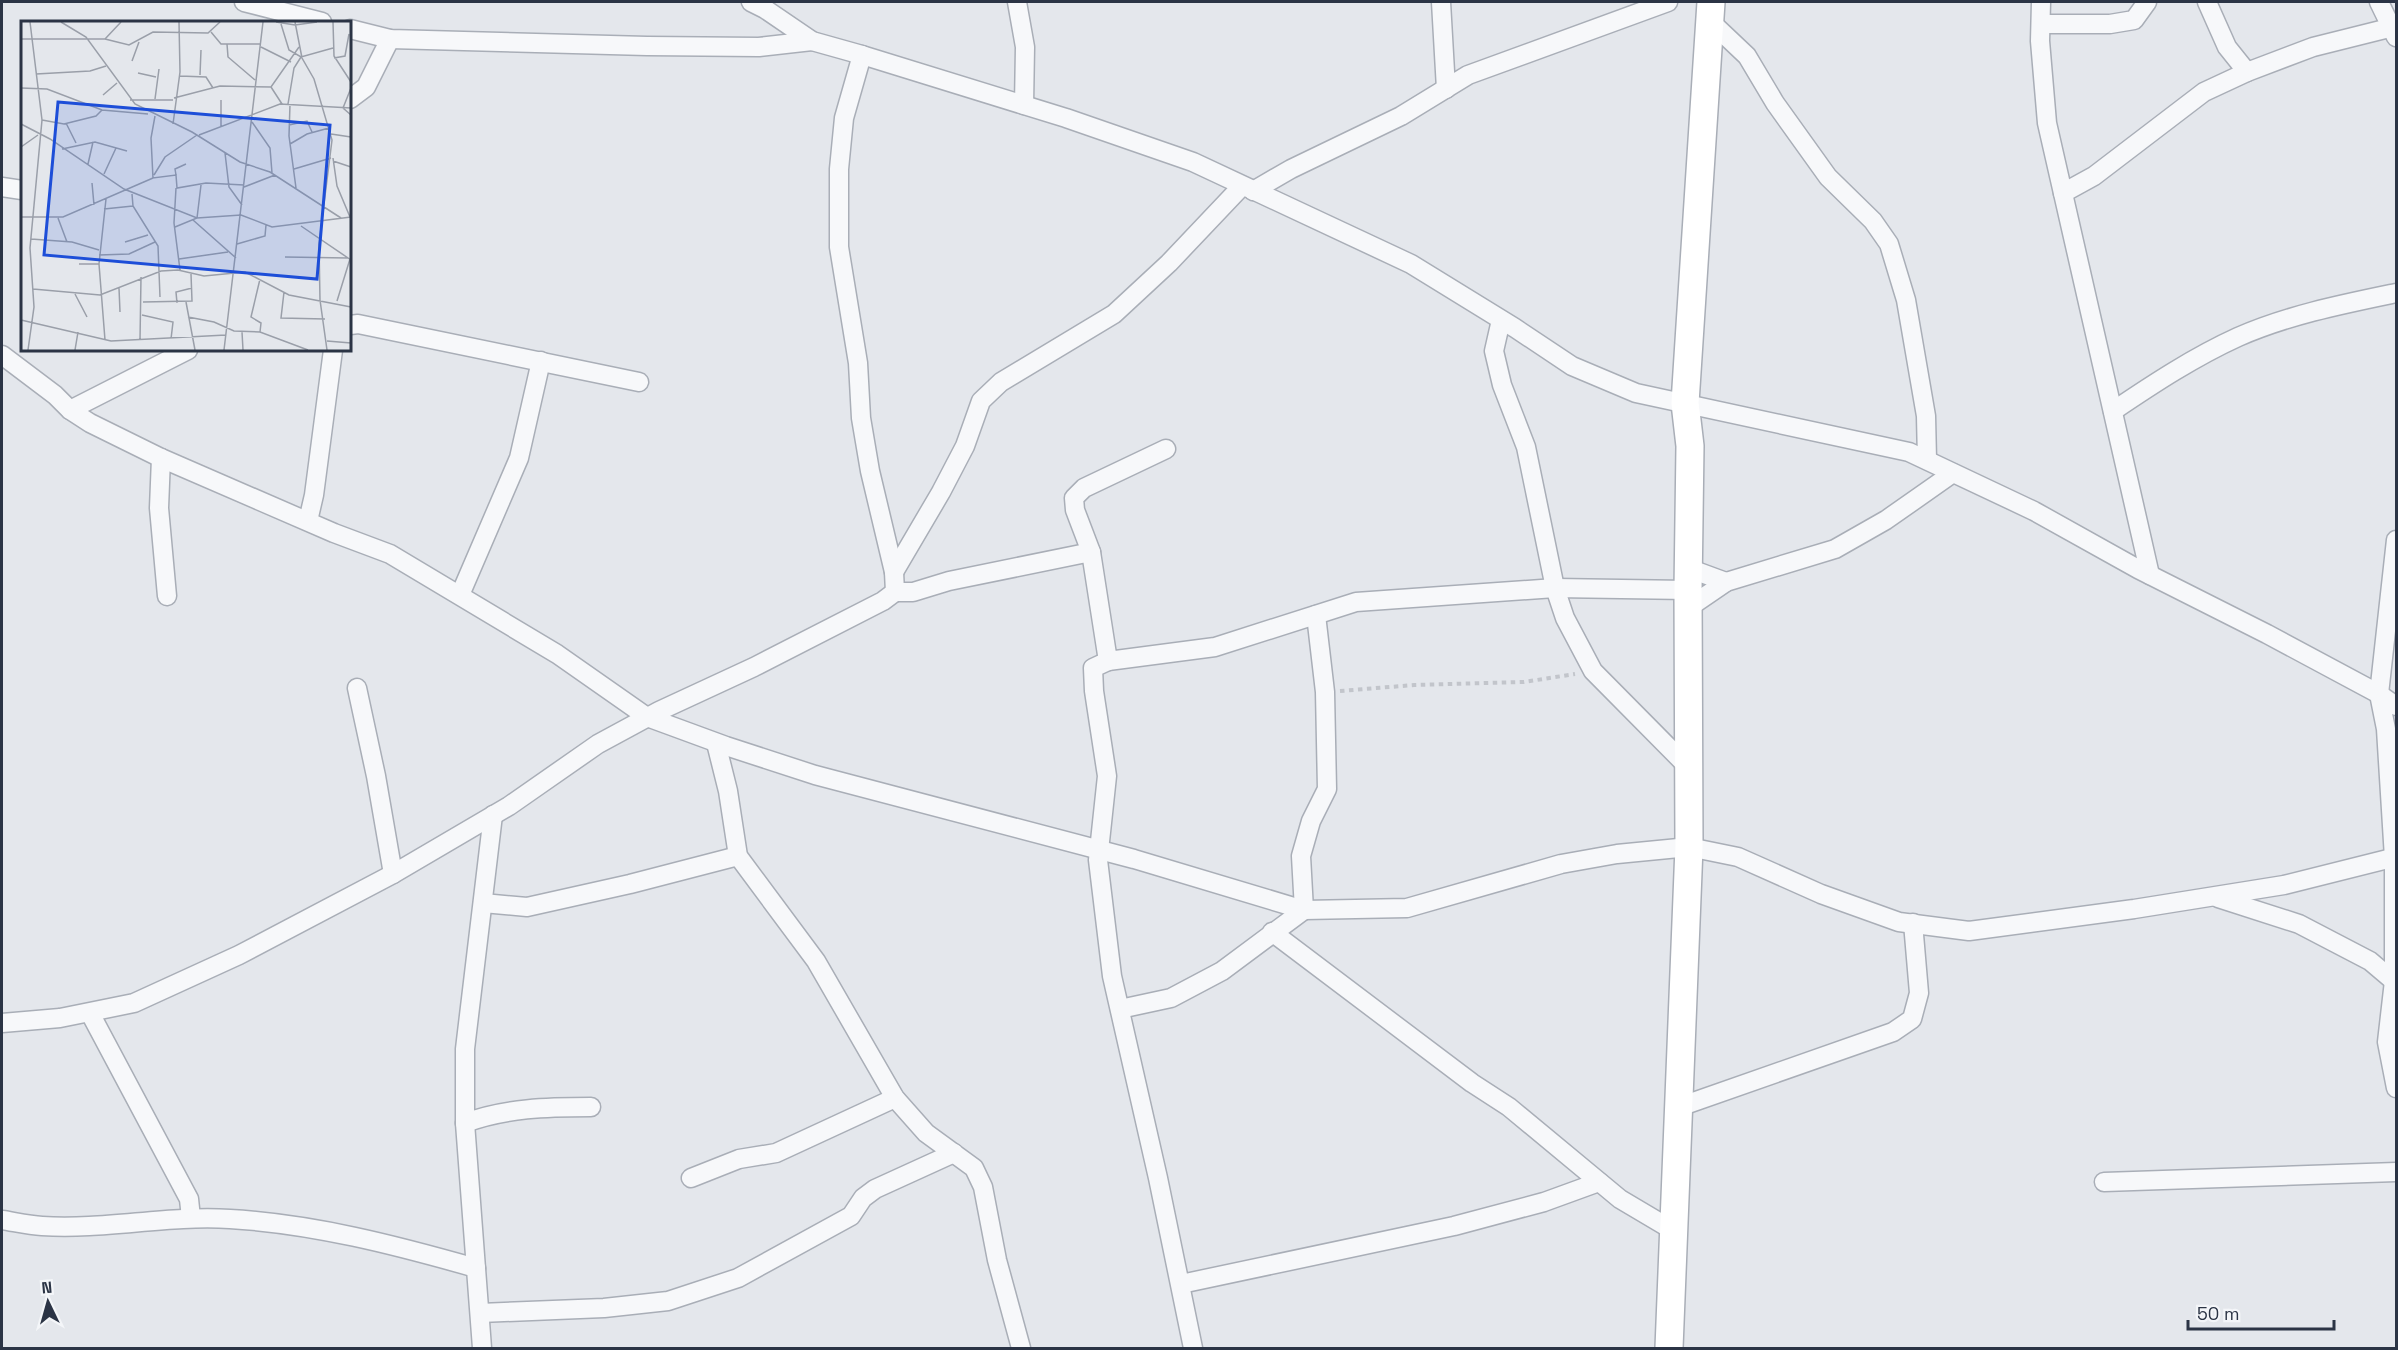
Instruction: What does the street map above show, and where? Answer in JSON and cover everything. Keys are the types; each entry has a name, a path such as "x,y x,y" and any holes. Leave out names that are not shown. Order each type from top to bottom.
{"street":[{"path":"244,2 318,21"},
{"path":"751,2 812,41 1024,105 1193,162 1411,264 1572,366 1636,393 1909,452 2034,511 2150,575 2379,694 2397,706"},
{"path":"1017,2 1025,48 1024,105"},
{"path":"1441,2 1446,89"},
{"path":"894,572 965,446 981,401 1001,382 1114,314 1248,188 1401,116 1468,75 1668,2"},
{"path":"2041,2 2040,41 2048,123 2150,575"},
{"path":"2041,24 2110,24 2134,20 2147,2"},
{"path":"2207,2 2227,47 2247,72"},
{"path":"2063,193 2094,176 2204,92 2247,72 2313,47 2395,32 2379,2"},
{"path":"1669,1348 1691,770 1688,589 1690,447 1685,403 1711,11"},
{"path":"1711,11 1747,56 1775,103 1828,177 1873,221 1889,244 1906,300 1926,416 1927,460"},
{"path":"351,29 390,39 759,47 812,41"},
{"path":"351,98 366,87 390,39"},
{"path":"862,55 844,118 839,169 839,247 858,363 861,418 870,471 894,572 895,592"},
{"path":"2,188 21,190"},
{"path":"2113,411 2173,371 2239,337 2314,311 2397,293"},
{"path":"1501,320 1494,351 1502,385 1526,447 1555,588 1565,618 1593,671 1691,770"},
{"path":"351,325 358,324 639,382"},
{"path":"70,410 186,351"},
{"path":"308,521 314,495 333,351"},
{"path":"2,354 55,395 70,410 90,423 161,458 390,554 557,654 647,717 716,743 815,775 1098,850 1304,910 1407,908 1561,864 1617,854 1689,847 1738,857 1821,894 1899,922 1969,931 2284,885 2395,858"},
{"path":"460,595 519,458 541,361"},
{"path":"1108,661 1091,552 1075,510 1074,498 1084,488 1167,449"},
{"path":"161,458 159,508 167,596"},
{"path":"1193,1348 1181,1284 1112,976 1098,850 1107,776 1094,691 1093,668 1108,661 1215,647 1356,602 1555,588 1688,589 1726,582 1835,549 1886,520 1953,473"},
{"path":"2397,540 2379,694 2386,729 2395,858 2395,982 2388,1042 2397,1088"},
{"path":"2,1023 90,1013 134,1003 239,955 393,874 493,815 598,744 647,717 764,662 883,601 895,592 913,592 949,580 1091,552"},
{"path":"1688,589 1726,582"},
{"path":"1304,910 1301,856 1311,821 1327,789 1325,692 1316,615"},
{"path":"357,688 376,776 393,874"},
{"path":"716,743 728,791 738,856 816,961 895,1098 927,1133 974,1168 983,1187 997,1260 1021,1348"},
{"path":"482,1348 465,1123 465,1049 493,815"},
{"path":"483,903 527,907 630,884 738,856"},
{"path":"2213,897 2299,924 2370,961 2395,982"},
{"path":"1120,1009 1171,998 1222,971 1304,910"},
{"path":"1679,1107 1893,1032 1912,1018 1919,993 1913,924"},
{"path":"1272,932 1472,1083 1509,1107 1620,1199 1674,1231"},
{"path":"90,1013 189,1199 191,1218"},
{"path":"692,1178 739,1160 776,1153 895,1098"},
{"path":"465,1123 482,1116 539,1107 591,1107"},
{"path":"480,1313 604,1308 668,1301 738,1278 851,1216 863,1198 875,1189 954,1153"},
{"path":"2104,1182 2397,1172"},
{"path":"1181,1284 1454,1226 1544,1202 1599,1182"},
{"path":"2,1220 44,1226 191,1218 230,1219 326,1231 381,1241 476,1268"}],"path":[{"path":"1325,692 1414,685 1524,682 1593,671"}]}
